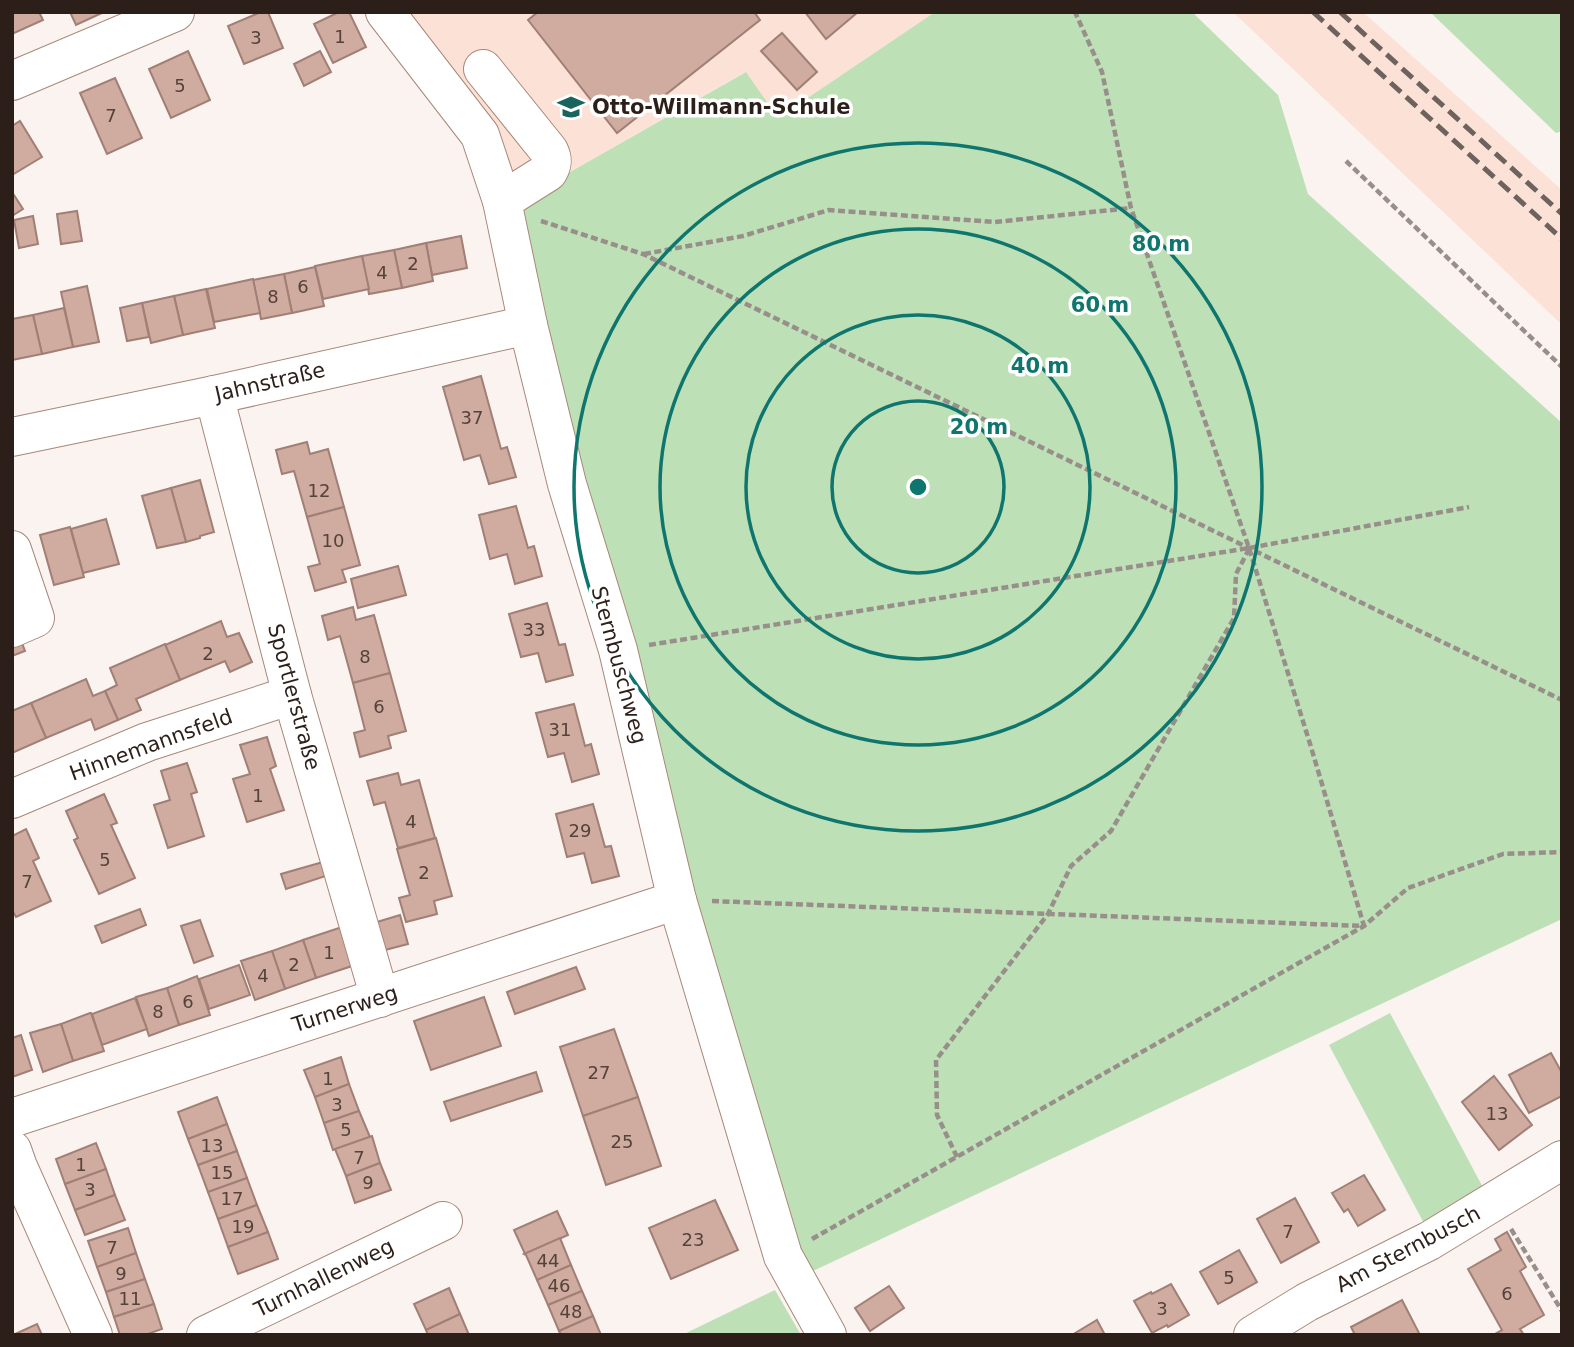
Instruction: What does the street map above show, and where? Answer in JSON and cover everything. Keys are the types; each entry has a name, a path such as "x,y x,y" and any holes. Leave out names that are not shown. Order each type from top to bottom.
{"street":[{"path":"12,81 175,12"},
{"name":"Sternbuschweg","path":"385,12 480,135 503,205 527,325 567,484 618,650 677,900 783,1256 827,1335"},
{"path":"483,69 549,151 552,160 548,172 503,205"},
{"name":"Jahnstraße","path":"12,437 527,325"},
{"name":"Sportlerstraße","path":"214,395 292,695 380,998"},
{"path":"12,550 35,618 12,628"},
{"name":"Hinnemannsfeld","path":"12,799 147,742 292,695"},
{"name":"Turnerweg","path":"12,1118 677,900"},
{"path":"12,1150 93,1335"},
{"name":"Am Sternbusch","path":"1253,1335 1307,1303 1429,1241 1562,1160"},
{"name":"Turnhallenweg","path":"206,1335 443,1222"}],"path":[{"path":"1075,12 1102,72 1132,208 1249,548 1364,926"},
{"path":"1346,161 1562,367"},
{"path":"503,205 643,254 1562,700"},
{"path":"643,254 743,236 829,210 995,222 1132,208"},
{"path":"618,650 1249,548 1469,507"},
{"path":"957,1157 937,1115 936,1060 1048,914 1071,866 1111,831 1234,618 1236,574 1249,548"},
{"path":"783,1256 1364,926 1408,888 1503,854 1562,852"},
{"path":"677,900 1364,926"},
{"path":"1494,1202 1562,1311"}],"shaded area":[{"name":"Otto-Willmann-Schule","path":"385,12 935,12 777,119 745,72 503,210"},
{"path":"1233,12 1363,12 1562,190 1562,325"}],"green space":[{"path":"935,12 1192,12 1278,95 1308,194 1562,423 1562,919 796,1279 503,210 746,72 778,118"},
{"path":"1430,12 1562,12 1562,131 1556,133"},
{"path":"1390,1013 1487,1195 1426,1227 1329,1045"},
{"path":"775,1290 801,1335 682,1335"}],"building":[{"path":"12,12 39,12 43,20 12,34"},
{"path":"70,12 104,12 76,25"},
{"path":"261,12 268,12 283,48 244,64 228,26"},
{"path":"339,12 349,12 366,47 333,63 314,24"},
{"path":"538,12 754,12 760,20 617,133 528,20"},
{"path":"805,12 858,12 826,39"},
{"path":"782,33 817,72 797,90 761,51"},
{"path":"188,51 210,100 171,118 149,69"},
{"path":"320,51 331,72 304,86 294,64"},
{"path":"115,78 142,138 107,154 80,93"},
{"path":"20,121 42,157 12,175 12,126"},
{"path":"12,192 23,209 12,216"},
{"path":"77,211 82,241 61,244 57,214"},
{"path":"33,216 38,244 19,248 14,220"},
{"path":"461,236 467,268 432,275 426,243"},
{"path":"426,243 433,281 402,288 394,250"},
{"path":"394,250 402,288 369,294 362,256"},
{"path":"362,256 369,289 323,299 315,266"},
{"path":"315,267 324,306 292,313 284,274"},
{"path":"284,274 292,313 261,319 253,280"},
{"path":"253,279 260,313 214,322 207,289"},
{"path":"87,286 99,342 73,347 61,292"},
{"path":"206,289 215,328 183,335 174,296"},
{"path":"174,296 183,335 151,343 142,303"},
{"path":"142,303 149,337 127,341 120,308"},
{"path":"64,308 73,347 42,354 33,315"},
{"path":"33,315 42,354 12,360 12,319"},
{"path":"481,376 501,449 507,447 516,477 489,484 480,455 464,460 443,387"},
{"path":"307,442 310,454 328,449 344,507 307,517 294,471 282,474 276,450"},
{"path":"200,480 214,532 186,542 171,488"},
{"path":"171,488 186,542 157,548 142,496"},
{"path":"516,506 528,548 534,546 542,576 515,584 507,554 490,559 479,515"},
{"path":"344,507 360,565 342,570 346,582 315,591 308,567 320,564 307,517"},
{"path":"106,519 119,564 83,573 71,529"},
{"path":"70,527 84,577 54,585 40,535"},
{"path":"398,566 406,595 358,608 351,579"},
{"path":"547,603 559,645 565,644 573,675 546,682 538,653 521,657 509,614"},
{"path":"353,607 356,620 374,615 390,673 353,683 340,636 328,640 322,616"},
{"path":"221,621 227,637 239,633 252,662 230,672 225,661 180,680 165,645"},
{"path":"20,638 25,651 12,656 12,642"},
{"path":"165,644 180,680 136,699 141,710 118,720 105,691 117,685 110,668"},
{"path":"390,673 406,731 388,736 391,748 360,757 354,733 365,730 353,683"},
{"path":"86,679 93,696 105,691 118,720 95,730 91,719 46,738 31,703"},
{"path":"31,703 46,738 12,753 12,711"},
{"path":"574,704 585,746 591,744 599,774 572,782 564,753 548,757 536,713"},
{"path":"267,737 276,766 270,769 284,810 247,822 233,779 250,774 240,745"},
{"path":"187,763 197,792 191,794 204,836 168,848 154,805 170,800 161,771"},
{"path":"398,773 401,785 419,780 435,838 398,848 385,802 374,805 367,781"},
{"path":"104,794 117,823 111,825 135,878 99,894 74,840 78,838 66,811"},
{"path":"593,804 605,847 611,846 619,876 592,883 584,853 567,857 556,814"},
{"path":"26,829 39,858 33,861 51,901 16,917 12,910 12,836"},
{"path":"436,838 452,896 434,901 437,914 406,922 399,898 410,895 397,849"},
{"path":"330,860 335,873 286,889 281,874"},
{"path":"140,909 146,925 102,943 95,926"},
{"path":"400,915 408,944 385,950 377,922"},
{"path":"200,920 213,956 194,963 181,926"},
{"path":"342,927 355,965 316,978 303,940"},
{"path":"303,940 316,978 285,989 272,951"},
{"path":"272,951 285,989 255,1000 241,961"},
{"path":"239,965 250,995 209,1009 199,979"},
{"path":"576,967 585,989 515,1014 507,992"},
{"path":"197,976 210,1015 179,1025 167,988"},
{"path":"167,988 179,1025 149,1036 136,997"},
{"path":"484,997 501,1046 431,1070 414,1021"},
{"path":"135,998 147,1029 102,1045 92,1014"},
{"path":"91,1013 104,1051 73,1061 61,1024"},
{"path":"61,1024 73,1061 43,1072 30,1033"},
{"path":"614,1029 638,1097 583,1116 560,1047"},
{"path":"21,1035 32,1070 12,1077 12,1038"},
{"path":"1551,1053 1562,1073 1562,1096 1529,1113 1509,1075"},
{"path":"341,1057 349,1084 315,1097 304,1070"},
{"path":"536,1072 542,1091 451,1121 444,1102"},
{"path":"1494,1076 1532,1125 1499,1150 1462,1102"},
{"path":"349,1084 359,1111 324,1123 315,1097"},
{"path":"217,1097 227,1124 188,1139 178,1112"},
{"path":"638,1097 661,1166 606,1185 583,1116"},
{"path":"359,1111 370,1137 333,1150 324,1123"},
{"path":"227,1124 237,1151 198,1165 188,1139"},
{"path":"372,1136 380,1163 346,1176 335,1149"},
{"path":"96,1143 106,1169 65,1184 56,1159"},
{"path":"237,1151 247,1178 208,1192 198,1165"},
{"path":"380,1163 391,1190 355,1203 346,1176"},
{"path":"106,1169 115,1195 75,1210 65,1184"},
{"path":"1364,1175 1385,1210 1358,1226 1348,1209 1344,1212 1332,1193"},
{"path":"247,1178 257,1205 218,1219 208,1192"},
{"path":"115,1195 125,1220 85,1235 75,1210"},
{"path":"1295,1198 1319,1242 1281,1263 1257,1219"},
{"path":"715,1200 738,1250 671,1279 649,1228"},
{"path":"257,1205 268,1232 228,1247 218,1219"},
{"path":"557,1211 568,1235 525,1254 514,1230"},
{"path":"128,1228 136,1253 97,1267 88,1241"},
{"path":"268,1232 278,1259 238,1274 228,1247"},
{"path":"1507,1232 1526,1267 1520,1271 1544,1315 1520,1329 1524,1335 1493,1335 1502,1330 1468,1269 1501,1250 1495,1239"},
{"path":"560,1238 571,1265 537,1280 524,1254"},
{"path":"1239,1250 1257,1282 1218,1304 1200,1272"},
{"path":"136,1253 145,1279 106,1292 97,1267"},
{"path":"571,1265 582,1291 548,1305 537,1280"},
{"path":"145,1279 154,1304 114,1317 106,1292"},
{"path":"1171,1284 1189,1315 1152,1333 1134,1301"},
{"path":"889,1286 904,1308 870,1331 855,1308"},
{"path":"449,1288 460,1314 426,1330 414,1304"},
{"path":"582,1291 593,1316 559,1331 548,1305"},
{"path":"1402,1300 1420,1335 1355,1335 1351,1327"},
{"path":"154,1304 162,1329 145,1335 120,1335 114,1317"},
{"path":"460,1314 469,1335 428,1335 426,1330"},
{"path":"593,1316 601,1335 561,1335 559,1331"},
{"path":"1097,1320 1105,1335 1072,1335"},
{"path":"37,1324 42,1335 13,1335"}],"railway":[{"path":"1313,12 1562,239"},
{"path":"1340,12 1562,214"}],"place":[{"name":"Otto-Willmann-Schule","path":"571,107"}]}
